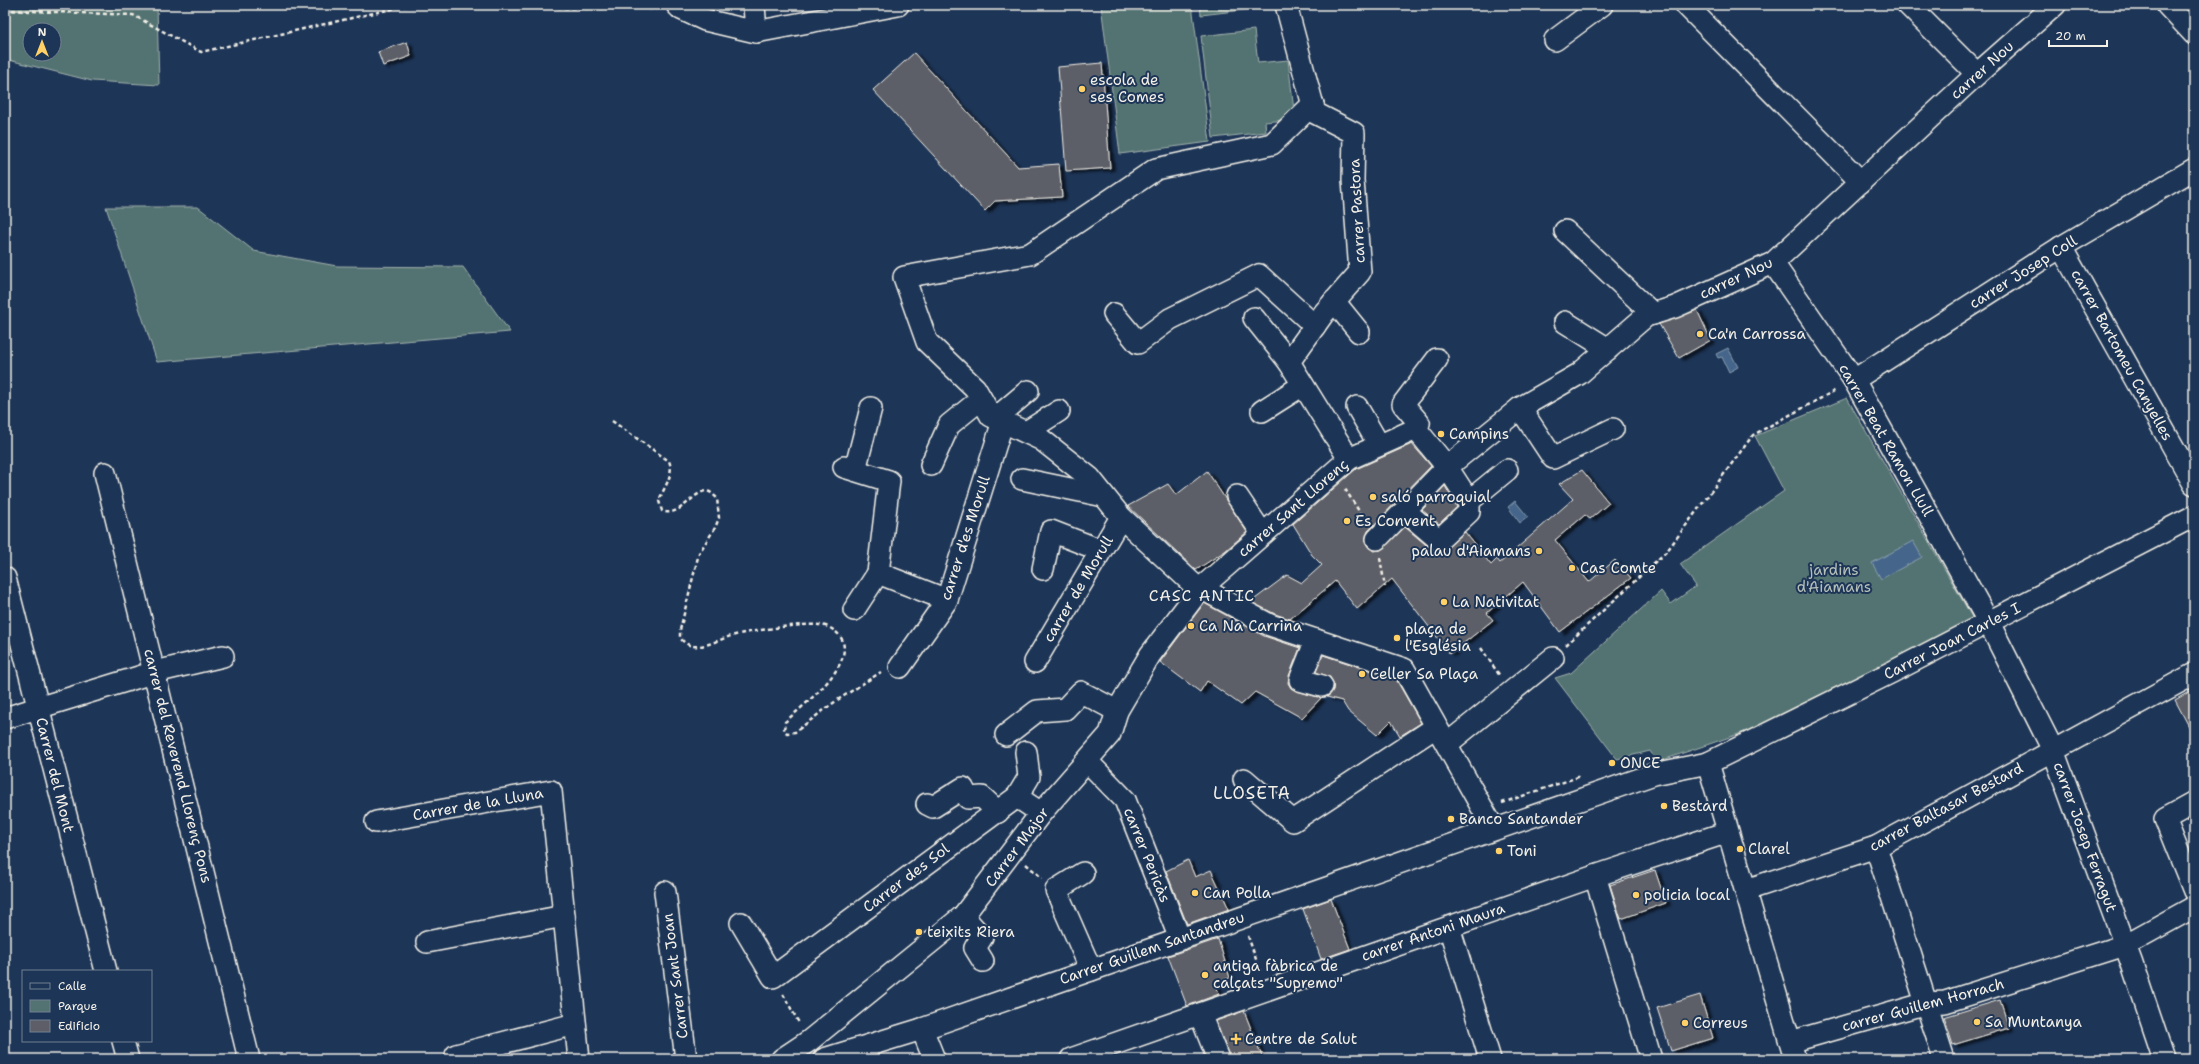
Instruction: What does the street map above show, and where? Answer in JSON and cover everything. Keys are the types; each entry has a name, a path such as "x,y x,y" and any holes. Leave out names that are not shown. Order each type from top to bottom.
{"street":[{"path":"754,5 756,32"},
{"path":"679,7 705,20 756,32 898,5"},
{"path":"1286,5 1313,104 1272,144 1156,169 1030,254 904,277 926,342 975,388 991,416 1042,440 1090,478 1121,517 1200,589 1270,625 1404,669 1494,829"},
{"path":"1555,40 1602,5"},
{"path":"1686,5 1861,182"},
{"path":"1908,5 1977,74"},
{"name":"carrer Nou","path":"1377,539 1447,467 1520,408 1579,374 1646,316 1675,307 1773,263 1977,74 2055,5"},
{"path":"2167,5 2194,34"},
{"name":"carrer Pastora","path":"1289,362 1334,301 1360,272 1353,180 1354,133 1315,113 1313,104"},
{"name":"carrer Josep Coll","path":"1854,380 2061,247 2194,169"},
{"path":"1565,231 1653,314"},
{"name":"carrer Bartomeu Canyelles","path":"2061,247 2194,484"},
{"name":"carrer Beat Ramon Llull","path":"1773,263 1854,380 1989,623"},
{"path":"1114,314 1138,343 1170,319 1258,275 1315,326"},
{"path":"1334,301 1359,332"},
{"path":"1254,318 1289,362 1303,385 1342,465"},
{"path":"1565,322 1608,349"},
{"path":"1405,511 1439,540 1469,512 1469,501 1447,467 1416,429 1419,423 1403,404 1437,359"},
{"path":"1262,411 1303,385"},
{"path":"999,420 1028,391"},
{"path":"931,465 949,425 981,399"},
{"path":"1357,407 1379,445"},
{"path":"854,610 878,573 889,481 850,469 871,408"},
{"path":"1520,408 1553,458 1613,429"},
{"path":"1026,432 1059,411"},
{"name":"carrer d'es Morull","path":"900,667 947,600 999,420"},
{"name":"carrer Sant Llorenç","path":"1200,589 1262,533 1342,465 1379,445 1416,429"},
{"path":"1469,501 1506,470"},
{"name":"carrer del Reverend Llorenç Pons","path":"105,473 249,1059"},
{"path":"1022,479 1104,496"},
{"path":"1237,496 1262,533"},
{"name":"Carrer Joan Carles I","path":"1708,763 1989,623 2194,516"},
{"name":"carrer de Morull","path":"1035,662 1100,550 1121,517"},
{"path":"1043,569 1051,531 1100,550"},
{"path":"878,573 947,600"},
{"name":"Carrer del Mont","path":"5,578 106,970"},
{"name":"Carrer Major","path":"782,1059 809,1041 963,916 1041,813 1110,734 1117,710 1150,654 1200,589"},
{"name":"carrer Josep Ferragut","path":"1989,623 2053,750 2125,945 2164,1059"},
{"path":"1316,640 1300,680 1322,686"},
{"path":"5,718 155,672 223,656"},
{"path":"1244,779 1293,821 1442,735 1553,658"},
{"name":"carrer Baltasar Bestard","path":"1746,890 1876,847 2194,674"},
{"path":"1006,735 1037,710 1065,709 1081,692 1117,710"},
{"path":"1026,752 1029,777 1018,797 1041,813"},
{"name":"carrer Pericàs","path":"1087,761 1125,800 1180,939"},
{"path":"1708,763 1793,1050"},
{"name":"Carrer Guillem Santandreu","path":"824,1059 922,1029 1654,774 1708,763"},
{"path":"927,804 934,807 963,788 968,798 982,797 998,812"},
{"name":"Carrer de la Lluna","path":"376,822 551,791 579,1059"},
{"name":"Carrer des Sol","path":"773,977 1018,797"},
{"path":"2194,803 2164,819 2194,891"},
{"name":"carrer Antoni Maura","path":"1080,1058 1267,990 1595,876 1728,832"},
{"path":"1876,847 1944,1059"},
{"path":"1083,873 1056,890 1091,970"},
{"path":"1595,876 1651,1059"},
{"name":"Carrer Sant Joan","path":"665,892 686,1059"},
{"name":"carrer Guillem Horrach","path":"1793,1050 1927,1003 1945,1002 2125,945 2194,907"},
{"path":"427,942 564,916"},
{"path":"963,916 982,937 975,948 983,961"},
{"path":"741,923 773,977"},
{"path":"1449,927 1490,1059"},
{"path":"1200,1014 1218,1059"},
{"path":"456,1054 575,1024"},
{"path":"922,1029 934,1059"},
{"path":"123,1042 128,1059"}],"path":[{"path":"5,10 133,14 201,52 405,6 637,10 679,7"},
{"path":"1553,658 1667,551 1753,435 1854,380"},
{"path":"612,421 669,461 671,469 670,477 659,501 662,511 671,512 678,510 696,495 705,491 714,495 719,503 719,518 715,528 699,553 680,630 680,638 684,642 700,646 749,632 812,624 829,627 837,633 842,640 844,653 838,668 825,684 785,722 783,727 785,732 790,734 795,732 836,701 877,674 900,667"},
{"path":"1342,465 1377,539 1385,587"},
{"path":"1481,648 1502,680"},
{"path":"1012,852 1056,890"},
{"path":"1241,917 1267,990"},
{"path":"773,977 809,1041"}],"green space":[{"path":"5,5 157,5 159,85 92,81 5,59"},
{"path":"1101,5 1192,5 1210,142 1120,154"},
{"path":"1200,5 1261,5 1261,8 1201,15"},
{"path":"1254,30 1258,63 1288,60 1295,119 1265,122 1266,132 1213,138 1201,36"},
{"path":"106,207 198,207 254,251 337,266 463,267 510,332 157,362"},
{"name":"jardins d'Aiamans","path":"1847,398 1973,619 1791,716 1657,762 1650,751 1617,759 1555,678 1571,673 1661,591 1671,604 1696,586 1680,564 1784,491 1755,436"}],"water":[{"path":"1728,348 1738,367 1729,372 1722,357 1718,358 1716,354"},
{"path":"1515,501 1528,517 1520,523 1508,507"},
{"path":"1913,541 1922,557 1881,579 1872,563"}],"building":[{"path":"407,42 411,56 383,66 378,52"},
{"path":"914,53 1018,167 1059,164 1062,197 995,201 985,211 873,90"},
{"path":"1102,63 1110,168 1066,171 1058,67"},
{"path":"1697,310 1711,340 1679,358 1659,324"},
{"path":"1412,444 1431,466 1368,531 1365,542 1369,548 1374,551 1381,550 1405,527 1431,549 1442,552 1465,532 1491,565 1497,559 1500,563 1573,499 1559,484 1582,470 1609,503 1590,519 1585,515 1555,540 1589,582 1615,560 1631,578 1560,632 1523,582 1487,613 1493,620 1450,654 1392,579 1357,609 1335,581 1290,619 1275,614 1251,602 1287,575 1302,583 1322,565 1312,555 1293,524 1356,469"},
{"path":"1207,471 1247,532 1225,551 1196,570 1128,506 1168,484 1176,495"},
{"path":"1445,486 1457,507 1439,524 1422,510"},
{"path":"1204,603 1264,636 1300,648 1289,676 1288,683 1291,688 1296,691 1321,698 1302,718 1255,692 1241,705 1207,681 1200,692 1160,662"},
{"path":"1323,655 1396,679 1421,723 1400,736 1391,721 1377,735 1348,711 1342,701 1327,697 1333,690 1333,683 1330,677 1316,672"},
{"path":"2194,689 2194,736 2175,700"},
{"name":"Can Polla","path":"1188,860 1195,877 1211,870 1229,909 1187,924 1166,871"},
{"name":"policia local","path":"1655,870 1666,903 1621,919 1610,885"},
{"path":"1331,899 1350,949 1321,959 1303,909"},
{"name":"antiga fàbrica de calçats \"Supremo\"","path":"1218,939 1230,978 1215,982 1219,994 1187,1006 1168,956"},
{"name":"Correus","path":"1700,995 1713,1038 1671,1051 1657,1008"},
{"name":"Sa Muntanya","path":"2000,1000 2009,1028 1953,1045 1944,1017"},
{"name":"Centre de Salut","path":"1244,1011 1263,1059 1230,1059 1216,1021"}],"place":[{"name":"escola de ses Comes","path":"1082,89"},
{"name":"Ca'n Carrossa","path":"1700,334"},
{"name":"Campins","path":"1441,434"},
{"name":"saló parroquial","path":"1373,497"},
{"name":"Es Convent","path":"1347,521"},
{"name":"palau d'Aiamans","path":"1539,551"},
{"name":"Cas Comte","path":"1572,568"},
{"name":"La Nativitat","path":"1444,602"},
{"name":"Ca Na Carrina","path":"1191,626"},
{"name":"plaça de l'Església","path":"1397,638"},
{"name":"Celler Sa Plaça","path":"1362,674"},
{"name":"ONCE","path":"1612,763"},
{"name":"Bestard","path":"1664,806"},
{"name":"Banco Santander","path":"1451,819"},
{"name":"Clarel","path":"1740,849"},
{"name":"Toni","path":"1499,851"},
{"name":"Can Polla","path":"1195,893"},
{"name":"policia local","path":"1636,895"},
{"name":"teixits Riera","path":"919,932"},
{"name":"antiga fàbrica de calçats \"Supremo\"","path":"1205,975"},
{"name":"Sa Muntanya","path":"1977,1022"},
{"name":"Correus","path":"1685,1023"},
{"name":"Centre de Salut","path":"1236,1039"}],"district":[{"name":"CASC ANTIC","path":"1202,595"},
{"name":"LLOSETA","path":"1252,793"}]}
